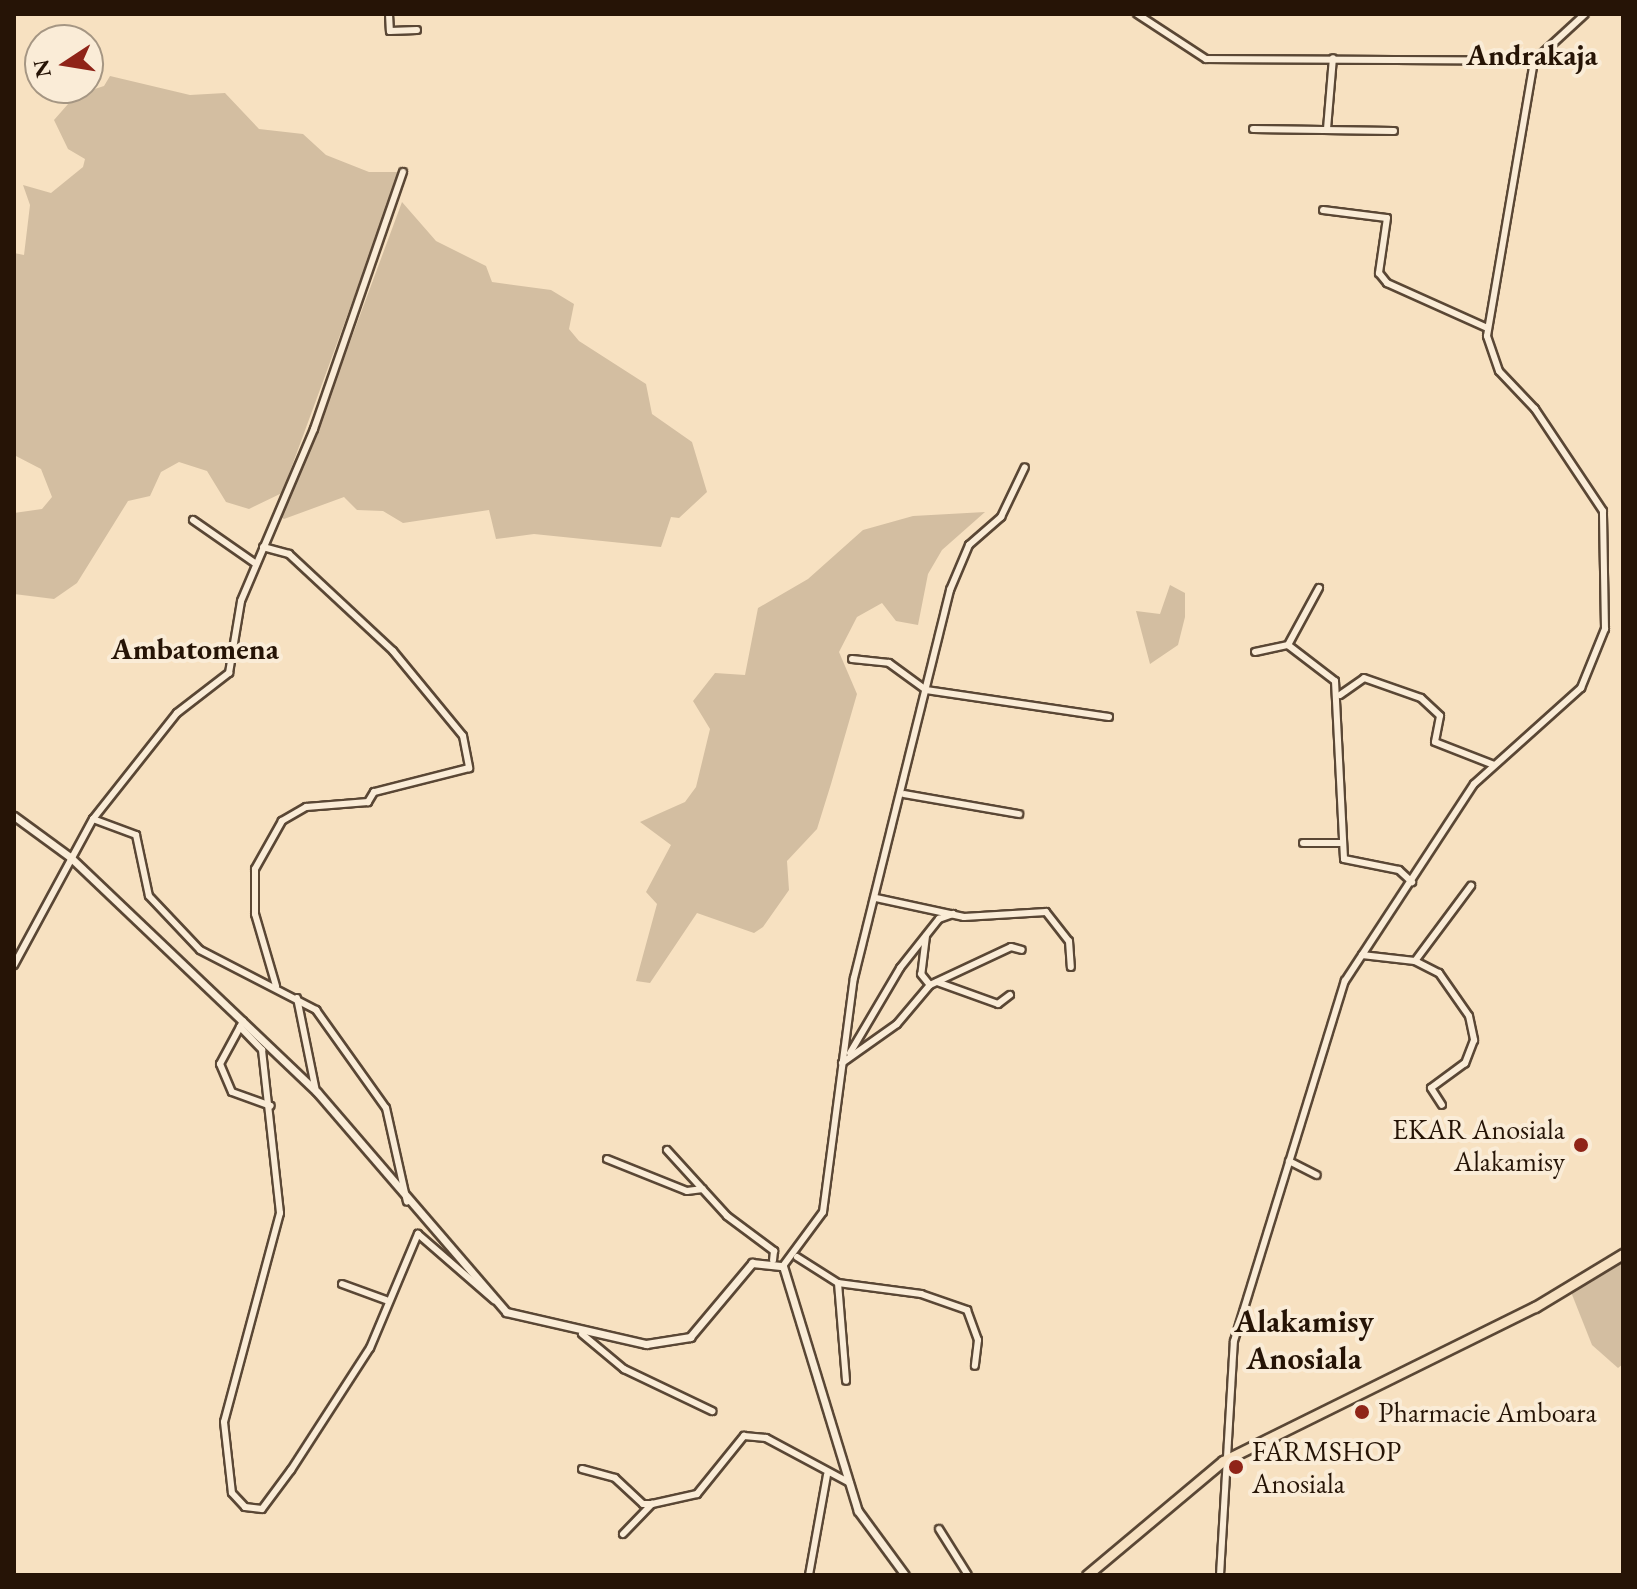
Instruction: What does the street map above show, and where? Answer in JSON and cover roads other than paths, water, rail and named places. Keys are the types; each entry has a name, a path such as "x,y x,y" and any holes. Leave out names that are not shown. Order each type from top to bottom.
{"main road":[{"path":"1087,1575 1223,1461 1535,1307 1623,1254"}],"street":[{"path":"389,14 390,31 417,30"},
{"path":"1137,14 1206,59 1534,61"},
{"path":"1220,1575 1223,1461 1234,1341 1345,981 1412,882 1447,821 1494,765 1581,688 1605,629 1603,511 1540,416 1490,357 1487,328 1534,61 1585,14"},
{"path":"1327,129 1333,58"},
{"path":"1253,129 1394,131"},
{"path":"14,965 93,819 177,713 229,673 241,601 314,429 403,172"},
{"path":"1323,210 1387,218 1379,273 1387,283 1487,328"},
{"path":"783,1266 797,1257 823,1212 840,1065 876,898 904,794 926,690 969,545 1001,517 1025,467"},
{"path":"193,520 256,564"},
{"path":"263,547 289,554 393,651 463,736 469,768 374,792 368,802 306,807 282,821 255,869 255,914 276,986"},
{"path":"1288,645 1319,588"},
{"path":"1255,652 1288,645 1335,681 1340,695 1340,843 1344,859 1399,870 1412,882"},
{"path":"852,659 889,663 926,690 1109,717"},
{"path":"1340,695 1364,678 1421,698 1440,716 1435,742 1494,765"},
{"path":"904,794 1019,814"},
{"path":"14,816 70,857 241,1024 317,1092 407,1202 506,1312 582,1334 646,1344 690,1337 740,1274 773,1260"},
{"path":"93,819 136,835 149,896 190,940 227,970 276,986 316,1010 386,1108 407,1202"},
{"path":"1303,843 1340,843"},
{"path":"1415,961 1471,886"},
{"path":"876,898 953,914 1046,912 1069,941 1071,967"},
{"path":"840,1065 926,934 953,914"},
{"path":"926,934 921,974 933,984 998,1004 1010,995"},
{"path":"850,1053 897,1024 933,984 1011,947 1022,950"},
{"path":"1362,955 1415,961 1439,973 1472,1028 1465,1063 1431,1088 1442,1105"},
{"path":"297,998 317,1092"},
{"path":"241,1024 262,1050 271,1106 280,1213 222,1452 232,1493 245,1507 262,1509 291,1470 370,1348 386,1300 418,1234 494,1300"},
{"path":"241,1024 220,1064 232,1092 271,1106"},
{"path":"667,1150 703,1189 774,1251 773,1260"},
{"path":"607,1159 687,1191 703,1189"},
{"path":"1289,1161 1317,1175"},
{"path":"797,1257 838,1283 921,1294 967,1310 978,1340 975,1366"},
{"path":"773,1260 783,1266 850,1483 877,1543 905,1575"},
{"path":"838,1283 846,1381"},
{"path":"342,1284 386,1300"},
{"path":"582,1334 624,1369 712,1411"},
{"path":"623,1534 652,1504 697,1494 744,1436 766,1438 827,1475 850,1483"},
{"path":"582,1469 615,1478 652,1504"},
{"path":"809,1575 827,1475"},
{"path":"939,1529 968,1575"}],"place":[{"name":"EKAR Anosiala Alakamisy","path":"1581,1145"},
{"name":"Pharmacie Amboara","path":"1362,1412"},
{"name":"FARMSHOP Anosiala","path":"1236,1467"}],"district":[{"name":"Andrakaja","path":"1532,55"},
{"name":"Ambatomena","path":"195,649"},
{"name":"Alakamisy Anosiala","path":"1304,1340"}]}
